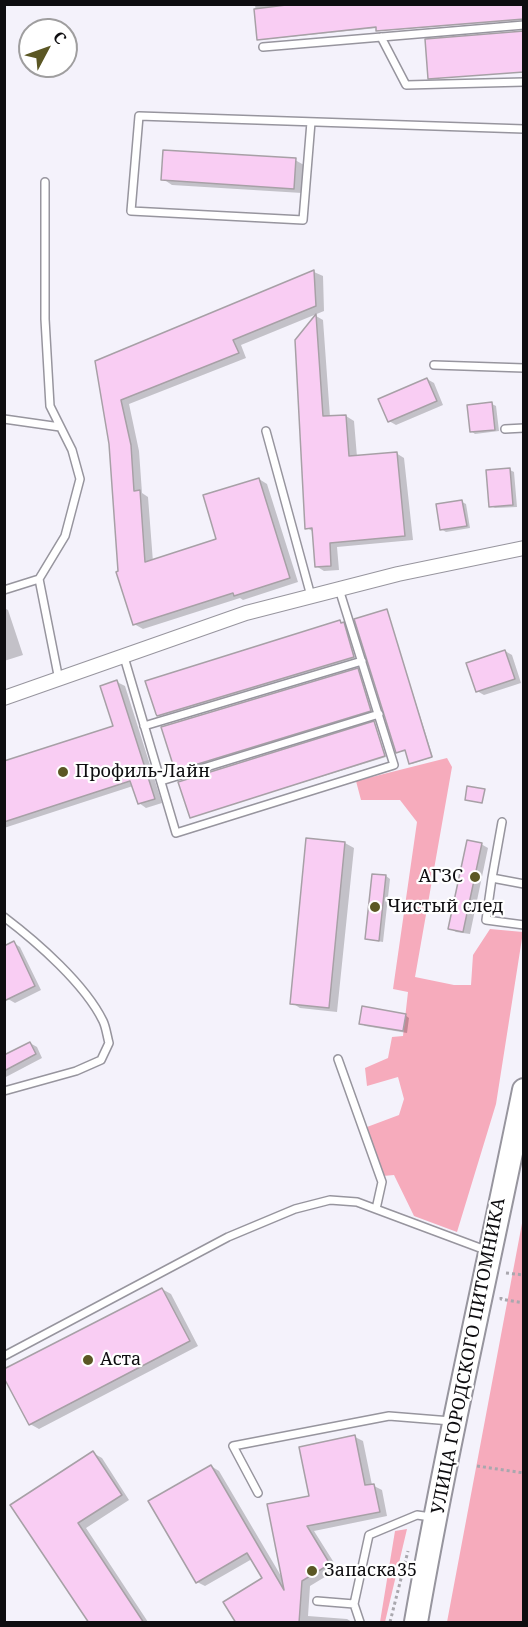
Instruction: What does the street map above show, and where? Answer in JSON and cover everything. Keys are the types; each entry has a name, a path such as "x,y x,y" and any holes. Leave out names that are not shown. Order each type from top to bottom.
{"main road":[{"name":"УЛИЦА ГОРОДСКОГО ПИТОМНИКА","path":"416,1623 454,1422 524,1090"}],"street":[{"path":"4,698 246,613 398,574 524,548"}],"lane":[{"path":"263,47 524,26"},
{"path":"381,37 406,86 524,82"},
{"path":"310,122 303,220 130,211 138,116 524,129"},
{"path":"4,590 39,579 65,536 80,479 72,450 50,406 45,319 45,182"},
{"path":"434,365 524,368"},
{"path":"4,419 60,427"},
{"path":"506,429 524,428"},
{"path":"266,431 311,596"},
{"path":"39,579 59,680"},
{"path":"124,657 176,833 394,765 339,589"},
{"path":"144,726 362,661"},
{"path":"161,781 379,714"},
{"path":"501,822 486,920 524,925"},
{"path":"492,878 524,884"},
{"path":"4,917 23,931 81,987 103,1021 109,1043 101,1060 76,1071 4,1091"},
{"path":"338,1059 382,1182 376,1209"},
{"path":"4,1356 228,1237 295,1209 330,1200 357,1202 490,1252"},
{"path":"258,1493 233,1446 389,1416 454,1422"},
{"path":"360,1623 354,1604 369,1535 417,1515 436,1518"},
{"path":"317,1601 354,1604"}],"path":[{"path":"504,1282 506,1273 524,1275"},
{"path":"503,1290 501,1299 524,1303"},
{"path":"477,1466 524,1473"}],"shaded area":[{"path":"447,758 452,767 415,977 454,985 471,985 473,955 490,929 523,932 496,1104 457,1232 414,1216 394,1175 383,1176 367,1127 399,1115 404,1099 398,1077 367,1086 365,1068 388,1058 392,1037 403,1036 408,992 393,989 417,822 400,800 361,800 356,781"},
{"path":"523,1218 523,1622 447,1622"},
{"path":"407,1529 385,1622 380,1622 395,1531"}],"building":[{"path":"294,4 524,4 524,19 376,31 376,27 257,40 254,9"},
{"path":"524,31 524,72 428,79 425,39"},
{"path":"163,150 296,158 294,189 161,180"},
{"path":"314,270 316,306 233,340 239,353 121,400 131,445 134,491 140,490 145,562 216,539 203,495 259,478 290,578 234,596 233,593 133,625 116,572 118,571 109,444 95,361"},
{"path":"316,314 323,416 346,415 349,456 397,452 405,536 330,543 331,566 315,567 312,528 305,529 295,340"},
{"path":"427,378 437,401 388,422 378,399"},
{"path":"492,402 495,430 470,432 467,405"},
{"path":"510,468 513,505 489,507 486,470"},
{"path":"462,500 467,526 440,530 436,504"},
{"path":"387,609 432,757 409,764 405,750 396,753 354,619"},
{"path":"340,620 341,623 344,622 354,657 157,716 145,681"},
{"path":"505,650 515,679 476,692 466,663"},
{"path":"358,668 371,711 175,771 161,727"},
{"name":"Профиль-Лайн","path":"117,680 155,799 138,804 130,781 4,822 4,761 113,726 100,686"},
{"path":"374,721 385,756 190,818 178,782"},
{"path":"467,786 485,789 482,803 465,800"},
{"path":"306,838 345,842 329,1008 290,1004"},
{"path":"467,840 482,843 463,932 448,929"},
{"name":"Чистый след","path":"372,874 386,875 379,941 365,939"},
{"path":"14,941 35,986 4,1001 4,946"},
{"path":"362,1006 406,1014 403,1031 359,1024"},
{"path":"30,1042 36,1054 4,1071 4,1055"},
{"name":"Аста","path":"162,1288 190,1341 29,1425 4,1378 4,1369"},
{"path":"355,1435 365,1485 374,1484 380,1512 307,1526 330,1564 302,1581 299,1623 236,1623 223,1602 262,1578 247,1553 196,1583 148,1501 211,1465 284,1590 267,1504 309,1496 299,1447"},
{"path":"93,1451 122,1495 78,1523 144,1623 89,1623 10,1505"}],"place":[{"name":"Профиль-Лайн","path":"63,772"},
{"name":"АГЗС","path":"475,877"},
{"name":"Чистый след","path":"375,907"},
{"name":"Аста","path":"88,1360"},
{"name":"Запаска35","path":"312,1571"}]}
